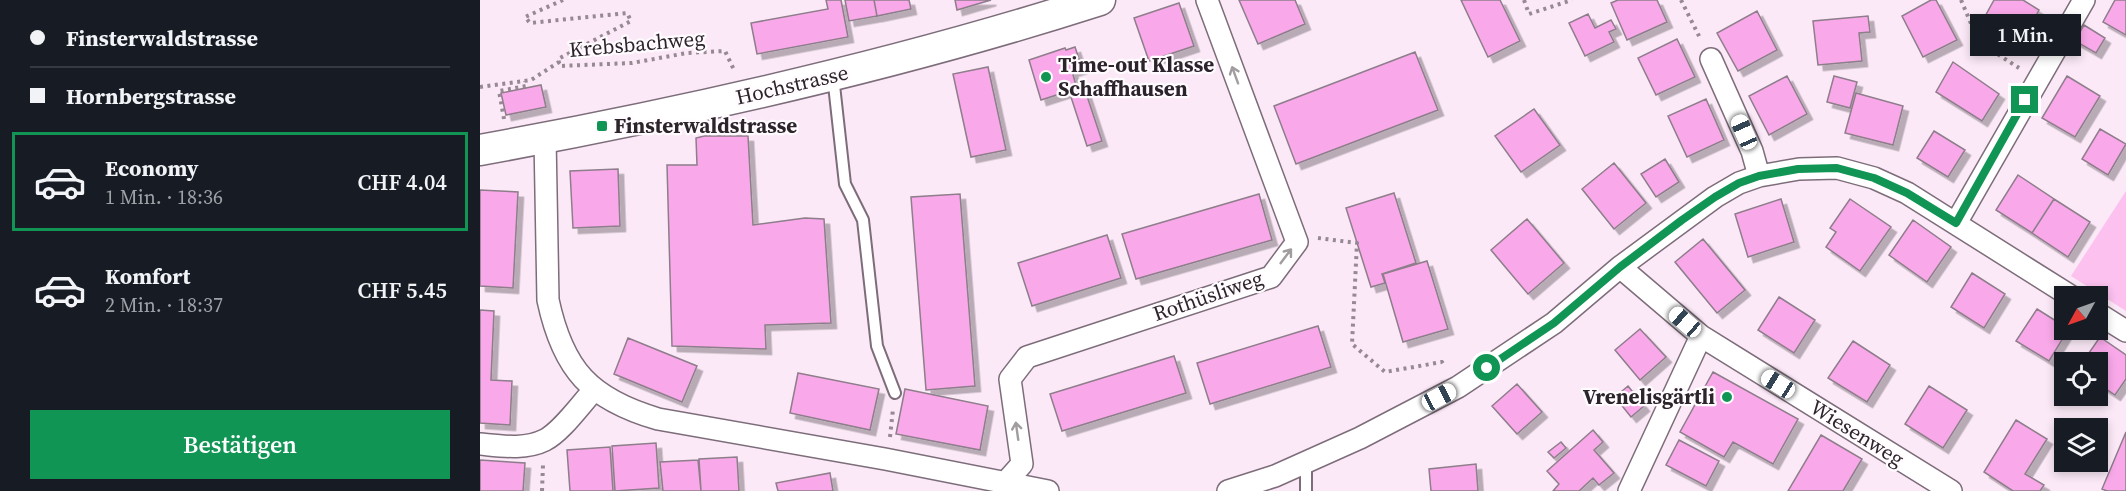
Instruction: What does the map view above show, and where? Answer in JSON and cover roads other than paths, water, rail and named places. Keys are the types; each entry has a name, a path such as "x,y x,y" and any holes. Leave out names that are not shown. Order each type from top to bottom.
{"street":[{"name":"Hochstrasse","path":"480,150 833,76 1007,30 1100,0"},
{"name":"Rothüsliweg","path":"1005,483 1022,464 1010,379 1027,357 1271,277 1297,242 1207,0"},
{"path":"1956,223 2084,0"},
{"path":"1711,59 1752,151 1759,176"},
{"path":"545,138 548,300 552,321 569,358 580,376 594,390 630,411 658,419 885,459 1048,491"},
{"path":"1228,491 1275,476 1360,438 1458,387 1554,323 1620,267 1715,197 1739,183 1759,176 1798,169 1837,168 1874,178 1907,193 2055,286"},
{"name":"Wiesenweg","path":"1620,267 1701,336 1951,491"},
{"path":"2108,320 2126,331"},
{"path":"1629,491 1701,336"},
{"path":"480,444 513,447 544,440 562,426 594,390"}],"lane":[{"path":"833,76 844,184 863,220 877,346 895,393"},
{"path":"1306,462 1306,491"}],"place":[{"name":"Time-out Klasse Schaffhausen","path":"1046,77"},
{"name":"Finsterwaldstrasse","path":"602,126"},
{"name":"Vrenelisgärtli","path":"1727,397"}]}
